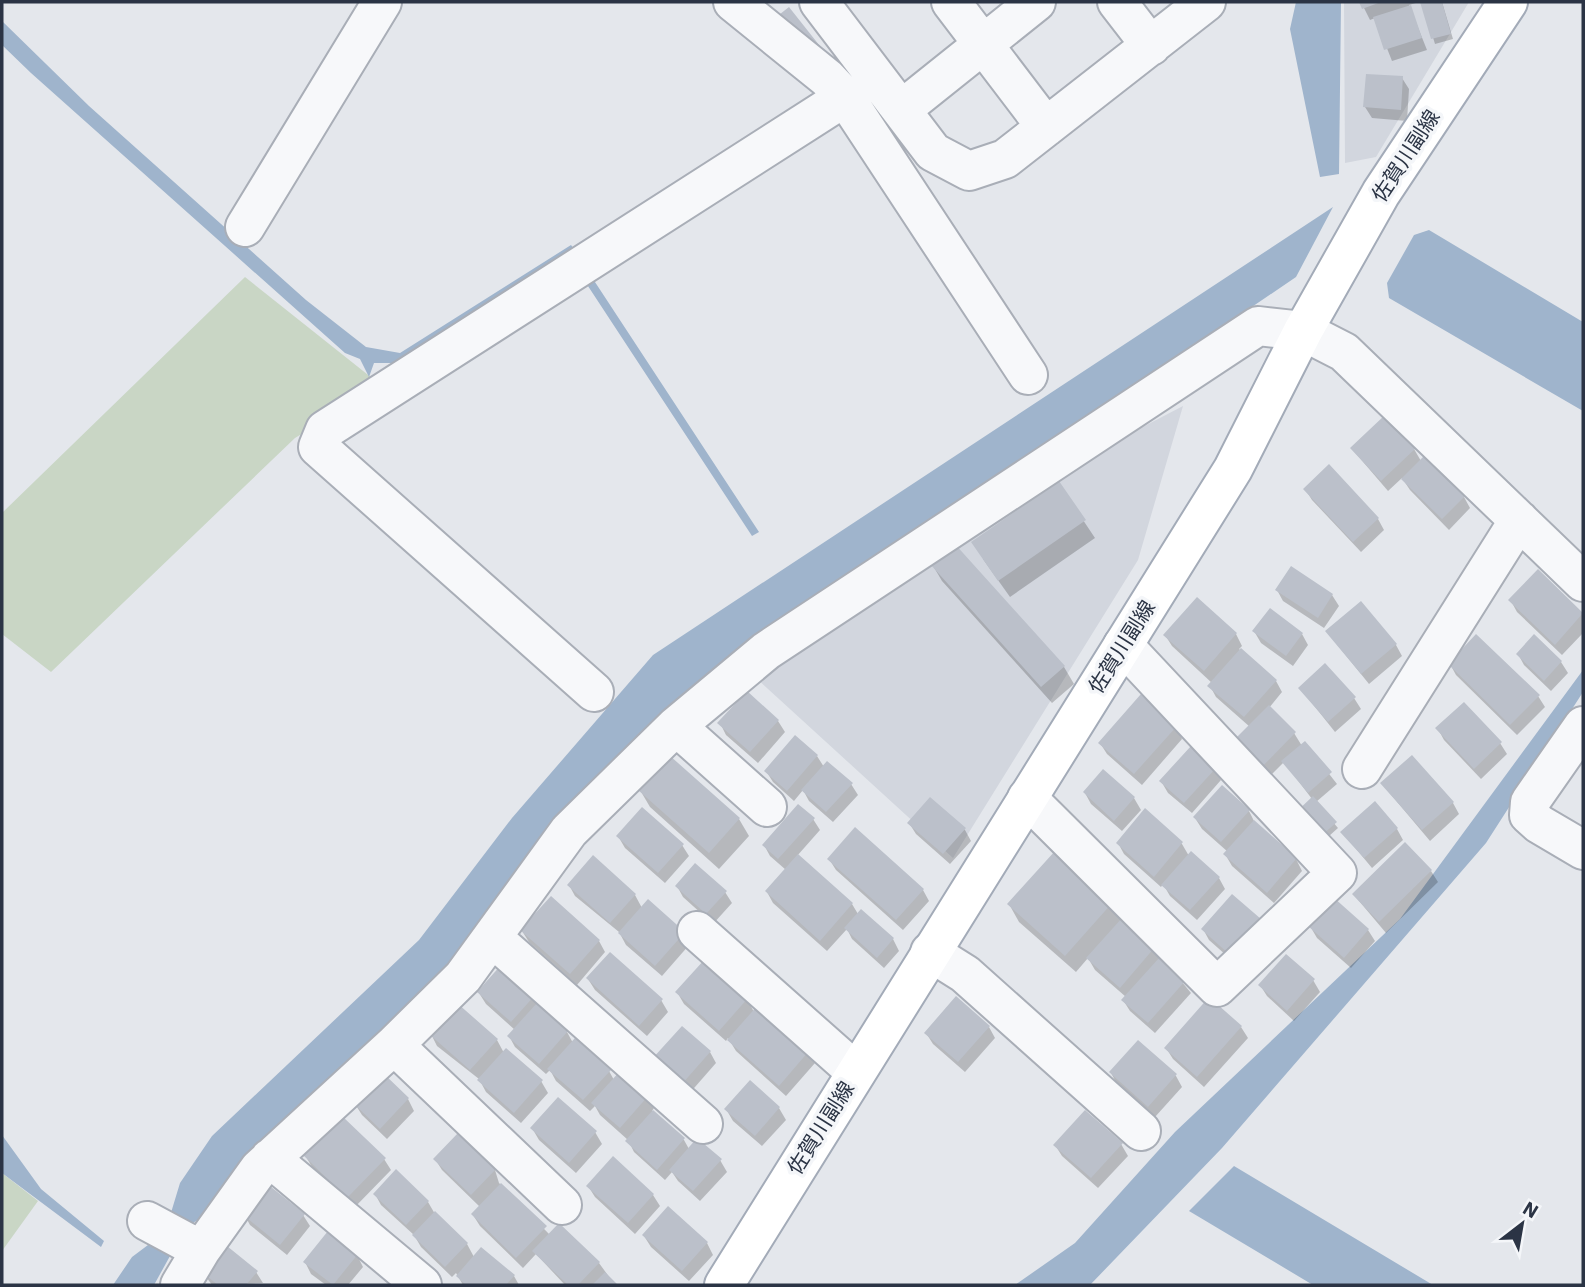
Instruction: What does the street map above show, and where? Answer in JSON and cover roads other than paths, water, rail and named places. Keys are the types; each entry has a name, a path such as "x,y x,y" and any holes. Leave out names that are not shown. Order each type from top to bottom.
{"main road":[{"name":"佐賀川副線","path":"724,1285 1233,469 1303,331 1381,193 1508,2"}],"street":[{"path":"245,227 382,2"},
{"path":"951,2 1046,127"},
{"path":"901,110 1036,2"},
{"path":"1117,2 1151,46"},
{"path":"837,8 901,110 933,152 970,171 1005,159 1206,2"},
{"path":"747,6 828,78 845,97 1028,375"},
{"path":"594,692 318,447 325,430 845,97"},
{"path":"180,1285 194,1247 270,1158 394,1045 463,977 494,939 569,831 676,726 766,651 1258,327 1303,331 1344,352 1583,582"},
{"path":"1362,769 1519,520"},
{"path":"1027,799 1217,987 1337,873 1123,645"},
{"path":"676,726 767,807"},
{"path":"1583,726 1530,802 1530,815 1538,824 1583,850"},
{"path":"697,931 856,1072"},
{"path":"494,939 703,1124"},
{"path":"930,952 965,974 1141,1131"},
{"path":"394,1045 562,1205"},
{"path":"270,1158 422,1285"},
{"path":"147,1221 194,1247"}],"water":[{"path":"1296,2 1341,2 1339,174 1320,177 1290,29"},
{"path":"2,21 89,106 306,300 366,347 400,353 571,245 577,253 403,363 374,363 369,377 360,359 345,353 2,45"},
{"path":"1333,207 1296,277 688,690 553,824 479,926 429,988 208,1214 186,1227 154,1285 113,1285 132,1257 156,1239 170,1216 180,1183 212,1136 419,940 512,818 653,655"},
{"path":"1429,230 1583,322 1583,411 1389,298 1387,283 1414,235"},
{"path":"593,279 759,532 752,536 586,283"},
{"path":"1583,670 1583,692 1486,843 1222,1148 1090,1285 1015,1285 1075,1243 1175,1132 1400,919"},
{"path":"2,1135 41,1189 104,1241 101,1247 2,1173"},
{"path":"1234,1166 1433,1285 1313,1285 1189,1211"}]}
